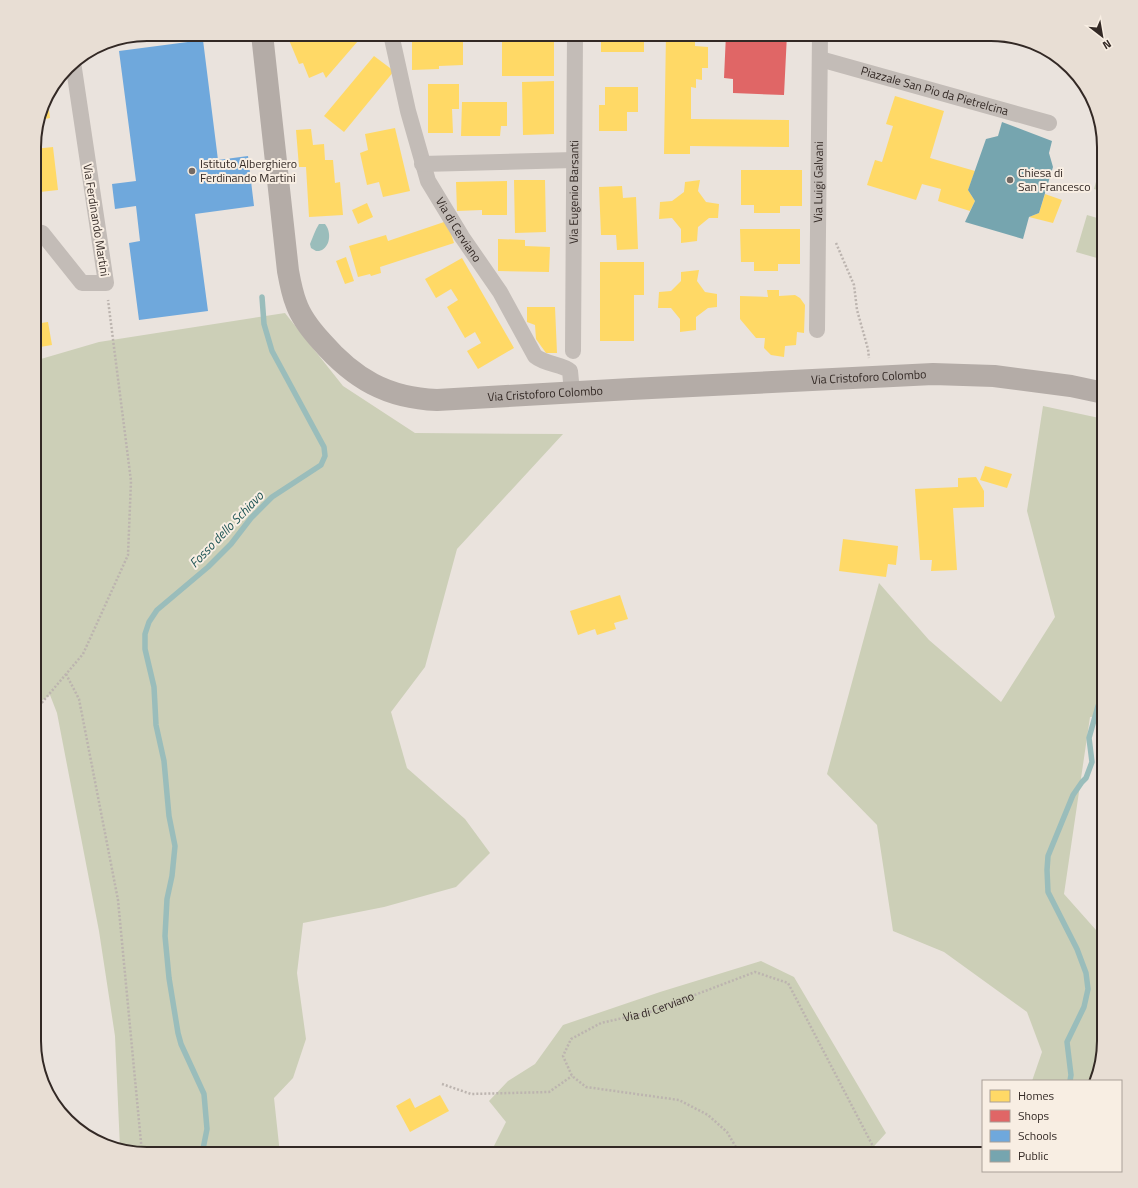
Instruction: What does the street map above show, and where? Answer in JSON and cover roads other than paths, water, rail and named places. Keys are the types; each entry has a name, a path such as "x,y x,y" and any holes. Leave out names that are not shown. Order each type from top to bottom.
{"main road":[{"name":"Via Cristoforo Colombo","path":"263,41 288,271 296,305 306,323 336,358 367,382 387,392 406,397 437,400 933,374 994,376 1071,386 1097,392"}],"street":[{"name":"Via di Cerviano","path":"393,41 408,111 428,181 444,208 500,292 536,356 542,361 568,368 572,392"},
{"name":"Via Eugenio Barsanti","path":"573,351 575,41"},
{"name":"Via Luigi Galvani","path":"817,330 820,41"},
{"name":"Piazzale San Pio da Pietrelcina","path":"820,59 1049,123"},
{"name":"Via Ferdinando Martini","path":"41,233 82,283 106,283 74,70"},
{"path":"422,164 574,160"}],"water":[{"path":"319,224 325,224 328,230 329,238 325,248 316,251 311,248 310,244"}],"waterway":[{"name":"Fosso dello Schiavo","path":"203,1147 207,1129 204,1094 181,1044 169,978 165,936 167,899 172,876 175,846 169,816 164,761 156,725 154,687 145,649 145,634 149,622 157,610 208,567 231,544 251,518 272,497 321,465 325,456 324,447 272,351 264,324 262,297"},
{"path":"1070,1080 1071,1075 1067,1042 1084,1007 1088,989 1086,973 1077,949 1048,892 1048,856 1073,795 1086,778 1092,762 1089,738 1097,710"}],"place":[{"name":"Istituto Alberghiero Ferdinando Martini","path":"192,171"},
{"name":"Chiesa di San Francesco","path":"1010,180"}]}
